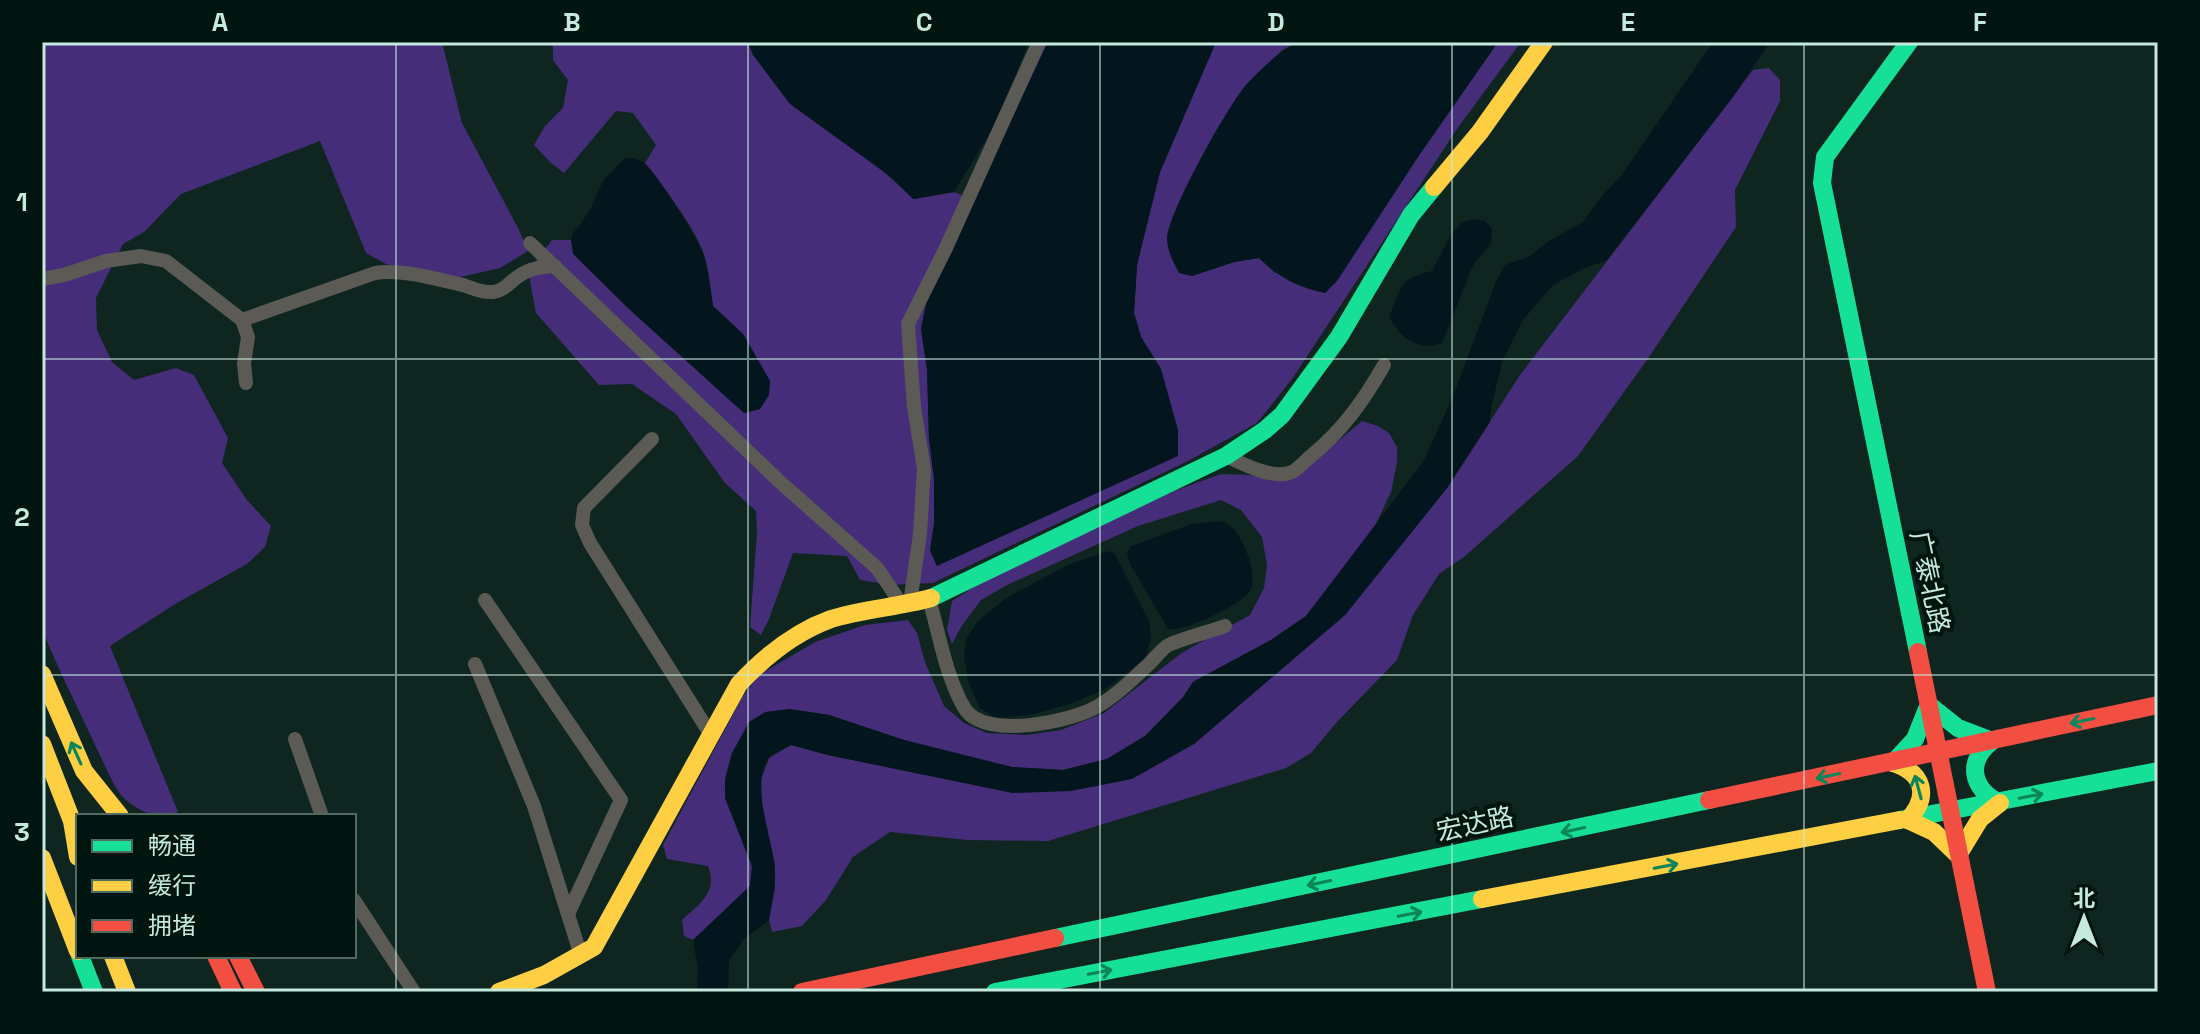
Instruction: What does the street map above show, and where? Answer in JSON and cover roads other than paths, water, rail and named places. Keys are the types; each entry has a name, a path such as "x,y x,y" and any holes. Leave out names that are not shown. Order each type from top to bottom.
{"main road":[{"path":"499,992 544,975 594,947 739,684 760,661 785,642 832,619 929,599 957,587 1226,456 1282,415 1339,337 1411,215 1480,132 1544,42"},
{"name":"广泰北路","path":"1909,42 1825,157 1822,183 1987,992"},
{"path":"42,674 84,771 118,814"},
{"path":"1929,705 1946,723 1992,741"},
{"path":"1908,820 1921,803 1922,788 1909,768 1893,763 1914,742 1929,705"},
{"name":"宏达路","path":"802,992 2158,705"},
{"path":"1992,741 1980,751 1974,773 1982,792 2000,803"},
{"path":"42,744 72,821 76,845"},
{"path":"995,992 2158,771"},
{"path":"42,786 76,865"},
{"path":"1908,820 1934,832 1958,855 1985,812 2000,803"},
{"path":"42,858 76,946"},
{"path":"42,883 57,897"},
{"path":"81,958 94,992"},
{"path":"114,958 127,992"},
{"path":"217,958 233,992"},
{"path":"239,958 256,992"}],"street":[{"path":"906,604 920,534 924,469 914,407 908,324 1039,42"},
{"path":"530,243 779,481 877,568 906,604"},
{"path":"42,279 106,261 141,256 166,261 242,320 248,337 244,364 246,383"},
{"path":"242,320 375,273 390,271 493,292 505,289 520,274 555,266"},
{"path":"1226,456 1255,469 1292,472 1345,425 1384,365"},
{"path":"652,439 584,508 582,525 590,543 711,735"},
{"path":"929,599 949,672 967,712 985,723 1008,726 1034,725 1068,718 1097,707 1133,680 1169,644 1225,626"},
{"path":"485,600 621,800 568,914"},
{"path":"475,664 534,806 581,956"},
{"path":"295,739 321,814"},
{"path":"356,903 414,992"}],"water":[{"path":"748,42 1029,42 994,126 954,192 913,199 891,177 790,104 753,55"},
{"path":"1048,42 1216,42 1160,172 1137,265 1134,313 1141,337 1161,369 1178,430 1178,456 937,566 930,550 934,524 934,479 929,439 927,369 921,329 927,299"},
{"path":"1297,42 1498,42 1337,281 1325,293 1289,281 1259,258 1234,262 1192,276 1179,273 1169,252 1167,239 1187,185 1245,86"},
{"path":"1713,42 1770,42 1733,97 1606,261 1584,268 1553,285 1523,320 1502,362 1490,422 1447,488 1345,615 1194,744 1132,779 1071,791 1013,793 791,745 776,753 769,758 761,781 775,870 769,920 743,940 729,961 728,992 697,992 698,968 693,940 750,886 752,866 725,798 725,779 732,753 749,722 765,712 789,709 829,715 904,740 1012,767 1063,770 1107,759 1145,736 1183,697 1193,682 1271,640 1306,616 1423,462 1452,399 1505,265 1530,256 1583,222 1621,176"},
{"path":"625,158 638,160 649,167 698,243 706,264 713,306 743,334 770,381 769,395 760,409 744,413 573,254 573,233 591,208 603,181"},
{"path":"1474,219 1485,221 1492,229 1491,243 1473,265 1442,343 1417,344 1405,337 1389,317 1399,291 1413,277 1432,271 1451,235 1461,223"},
{"path":"1224,522 1242,541 1252,572 1251,589 1238,602 1213,616 1168,629 1129,562 1127,553 1131,546 1192,524"},
{"path":"1109,551 1115,554 1149,621 1151,639 1145,658 1107,688 1070,704 1030,715 996,718 980,708 968,681 964,654 967,638 978,621 1006,598 1070,564"}]}
